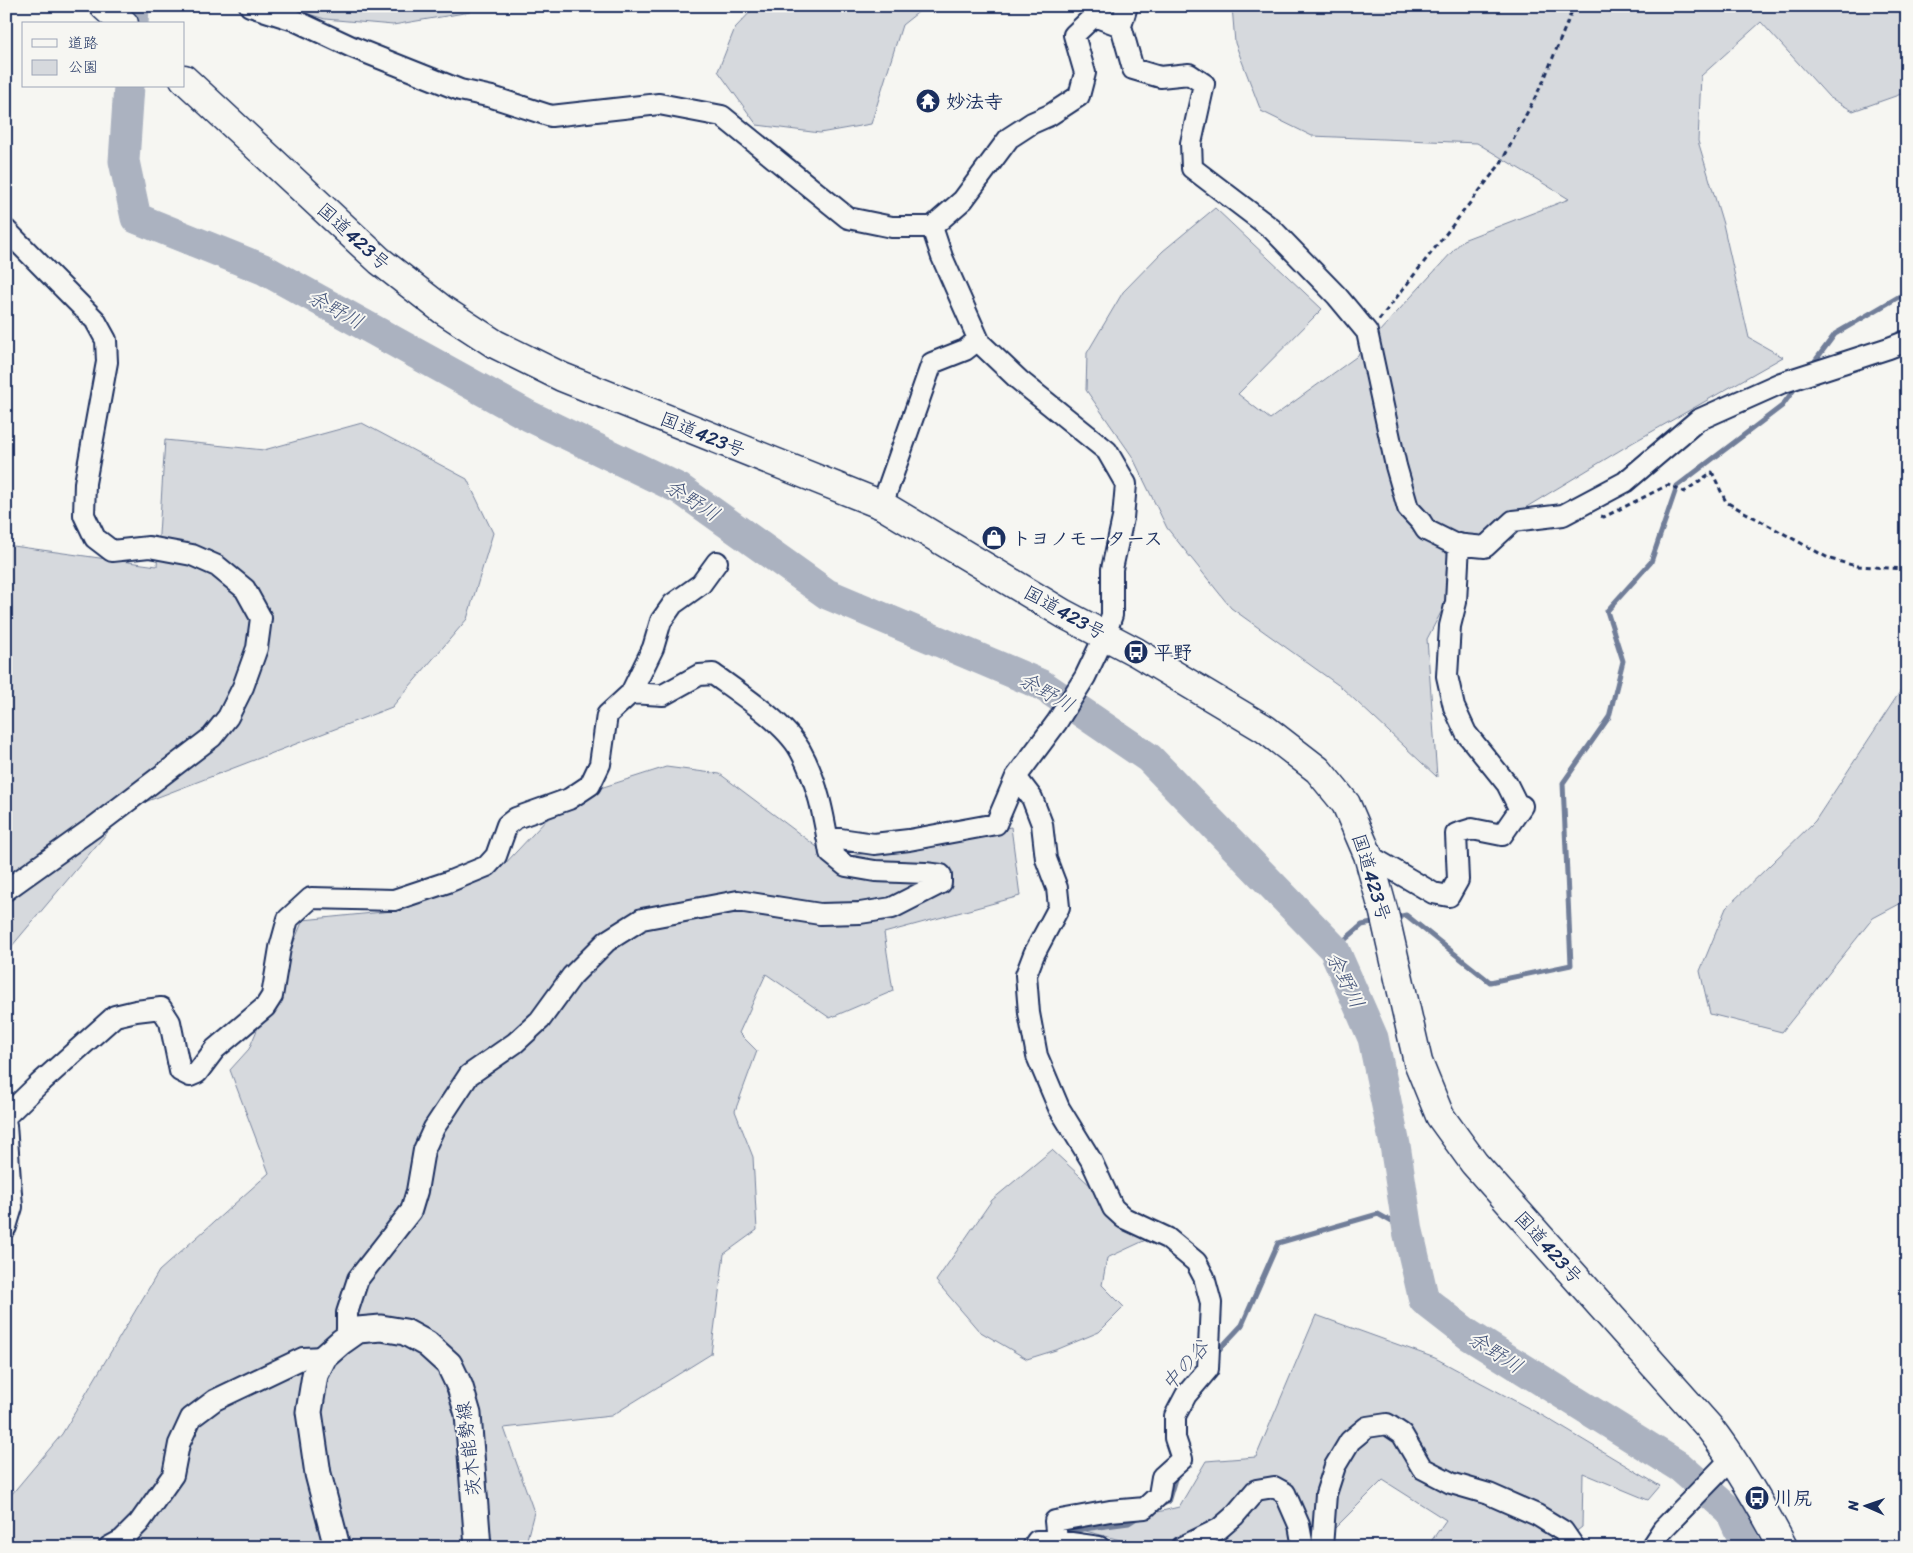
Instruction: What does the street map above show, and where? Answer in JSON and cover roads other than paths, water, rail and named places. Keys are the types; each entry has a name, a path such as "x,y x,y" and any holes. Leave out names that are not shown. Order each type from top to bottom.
{"highway":[{"path":"104,6 122,22"},
{"name":"国道423号","path":"185,80 380,261 443,310 495,344 562,377 882,505 1064,614 1105,635 1265,729 1318,770 1346,804 1368,855 1384,913 1418,1062 1440,1116 1474,1163 1709,1427 1725,1465 1757,1498 1783,1547"}],"main road":[{"name":"茨木能勢線","path":"337,1547 318,1474 309,1412 315,1374 324,1357 358,1330 381,1328 405,1332 427,1344 449,1364 460,1387 468,1414 478,1547"}],"street":[{"path":"250,6 294,20 352,47 460,90 492,97 551,116 658,104 722,116 848,218 892,227 932,227 963,200 1009,138 1079,96 1085,73 1074,36 1094,16 1122,26"},
{"path":"1127,6 1122,26 1133,69 1160,77 1189,74 1204,84 1191,143 1192,168 1272,229 1337,296 1366,332 1396,466 1408,508 1422,522 1426,530 1454,544 1485,547 1513,521 1563,515 1625,482 1698,420 1781,383 1889,348 1907,340"},
{"path":"827,837 874,844 910,840 996,824 1016,777 1057,722 1085,676 1105,635 1112,615 1112,569 1123,518 1126,484 1108,451 1019,380 978,340 942,257 932,227"},
{"path":"6,230 95,320 106,340 108,362 86,483 84,515 95,538 112,550 149,547 192,555 217,566 245,589 261,618 257,648 243,687 228,717 212,737 101,822 6,890"},
{"path":"882,505 932,363 965,350 978,340"},
{"path":"1368,855 1433,893 1449,896 1458,880 1456,834 1472,829 1502,835 1522,806 1517,804 1507,784 1466,733 1454,707 1447,676 1450,626 1456,602 1459,544"},
{"path":"6,1116 115,1016 136,1011 161,1008 170,1022 180,1071 190,1076 198,1073 215,1049 265,1007 272,996 280,948 288,919 311,898 394,900 448,882 487,866 496,856 507,825 516,818 569,799 590,785 600,764 608,714 631,692 653,648 661,621 673,604 701,584 717,562"},
{"path":"348,1337 347,1313 358,1279 411,1211 417,1191 424,1150 434,1128 469,1075 515,1044 540,1020 572,976 607,941 642,919 738,901 820,914 860,913 892,908 941,883 941,875 875,871 846,866 830,853 818,792 799,749 784,730 748,700 712,674 699,675 663,695 631,692"},
{"path":"1016,777 1032,798 1042,824 1046,859 1057,888 1059,906 1034,954 1026,975 1029,1013 1037,1056 1059,1108 1091,1160 1113,1208 1124,1218 1167,1238 1196,1262 1204,1276 1212,1303 1208,1369 1186,1394 1175,1416 1175,1438 1182,1459 1162,1477 1159,1495 1145,1508 1110,1511 1055,1521 1057,1541"},
{"path":"6,1125 12,1207 6,1227"},
{"path":"109,1547 122,1540 139,1523 173,1475 179,1444 191,1418 215,1400 303,1358 324,1357"},
{"path":"1322,1547 1326,1494 1335,1466 1350,1441 1367,1427 1386,1424 1402,1434 1422,1468 1451,1483 1489,1494 1537,1515 1564,1531 1574,1547"},
{"path":"1651,1547 1664,1529 1725,1465"},
{"path":"1182,1547 1219,1530 1234,1516 1256,1490 1274,1486 1285,1493 1299,1525 1303,1547"},
{"path":"1033,1547 1037,1541 1057,1541 1099,1547"}],"waterway":[{"name":"余野川","path":"133,22 134,6"},
{"name":"余野川","path":"129,88 124,161 136,218 263,269 529,416 680,489 827,594 1042,685 1149,758 1334,949 1373,1038 1395,1145 1408,1231 1424,1300 1469,1335 1680,1467 1731,1512 1747,1547"},
{"path":"1812,365 1835,334 1907,292"},
{"path":"1393,918 1406,915 1490,982 1571,965 1563,783 1609,717 1623,661 1607,611 1651,562 1677,486 1782,406 1798,384"},
{"path":"1334,949 1362,925 1377,922"},
{"name":"中の谷","path":"1215,1354 1242,1325 1278,1243 1378,1214 1408,1231"},
{"name":"中の谷","path":"1161,1505 1168,1502 1175,1479 1174,1474"},
{"name":"中の谷","path":"1061,1532 1129,1523 1140,1516"}],"place":[{"name":"妙法寺","path":"928,101"},
{"name":"トヨノモータース","path":"994,538"},
{"name":"平野","path":"1136,652"},
{"name":"川尻","path":"1757,1498"}]}
